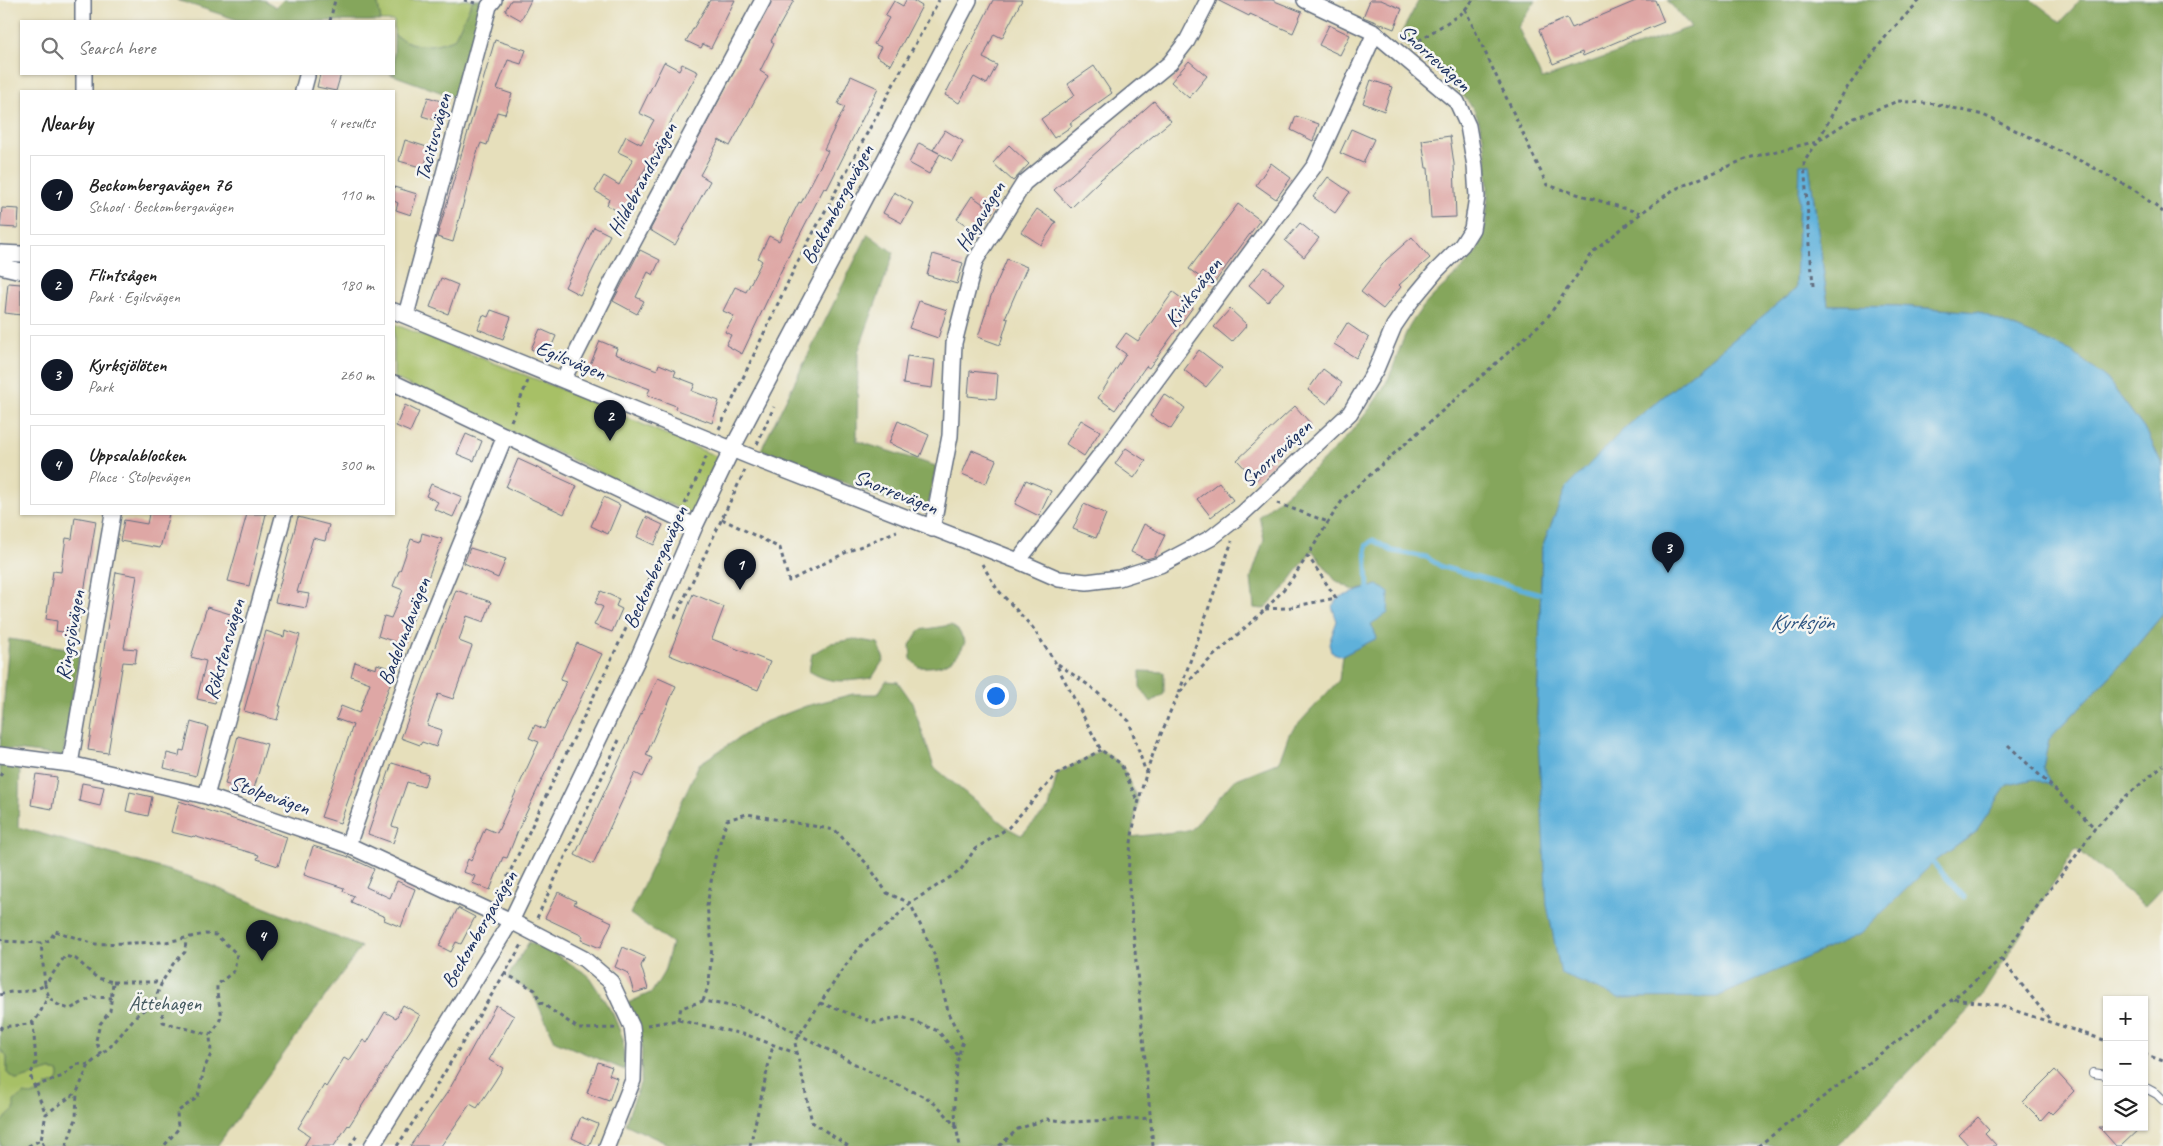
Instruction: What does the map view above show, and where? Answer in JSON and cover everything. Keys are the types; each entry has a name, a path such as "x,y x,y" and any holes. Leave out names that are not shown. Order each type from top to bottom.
{"street":[{"path":"83,0 83,20"},
{"name":"Tacitusvägen","path":"400,313 489,6 494,0"},
{"name":"Hildebrandsvägen","path":"563,380 614,276 763,0"},
{"name":"Beckombergavägen","path":"372,1146 511,921 638,658 695,526 732,449 969,0"},
{"name":"Hågavägen","path":"932,529 950,436 954,343 975,261 1024,184 1170,64 1187,41 1208,0"},
{"name":"Snorrevägen","path":"732,449 932,529 1018,561 1059,579 1087,582 1119,578 1160,565 1212,538 1243,513 1350,413 1376,369 1394,326 1411,301 1436,271 1462,245 1472,229 1477,197 1475,166 1468,126 1456,102 1375,33 1306,0"},
{"name":"Kiviksvägen","path":"1018,561 1115,436 1315,165 1375,33"},
{"path":"84,75 84,90"},
{"path":"303,90 307,76"},
{"path":"0,254 20,254"},
{"path":"0,266 20,270"},
{"name":"Egilsvägen","path":"400,313 732,449"},
{"path":"395,383 695,526"},
{"name":"Badelundavägen","path":"348,844 418,648 505,436"},
{"name":"Ringsjövägen","path":"70,764 112,515"},
{"name":"Rökstensvägen","path":"206,796 284,515"},
{"name":"Stolpevägen","path":"0,754 70,764 206,796 348,844 491,911 584,959 611,982 632,1027"},
{"path":"608,1146 633,1080 632,1027"}],"lane":[{"path":"2093,1073 2103,1074"},
{"path":"2148,1090 2157,1094 2163,1100"}],"path":[{"path":"330,20 335,0"},
{"path":"462,968 678,518 796,266 939,0"},
{"path":"1400,53 1465,9 1473,0"},
{"path":"1813,286 1804,162 1818,141 1844,92 1887,36 1920,0"},
{"path":"1465,9 1547,185 1640,214"},
{"path":"1178,695 1202,668 1283,590 1308,556 1344,498 1547,318 1594,251 1640,214 1674,190 1748,158 1818,141 1852,119 1898,101 1936,104 1983,115 2033,138 2136,191 2163,212"},
{"path":"505,436 534,368"},
{"path":"672,624 775,406"},
{"path":"1260,497 1328,522"},
{"path":"1153,1146 1128,875 1130,838 1138,801 1160,736 1178,695 1243,513"},
{"path":"722,519 780,548 789,581 847,552 904,528"},
{"path":"970,543 997,589 1033,628 1055,662 1101,750 1121,764 1138,801"},
{"path":"1264,609 1286,608 1336,598 1308,556"},
{"path":"1055,662 1130,721 1147,774"},
{"path":"397,1146 426,1103 530,932 622,732"},
{"path":"2008,745 2095,828"},
{"path":"848,1146 812,1122 795,1044 820,1003 864,942 889,924 910,903 960,871 975,849 1008,828 1057,774 1101,750"},
{"path":"1759,1145 1953,999 2001,959 2040,902 2095,828 2125,797 2163,764"},
{"path":"703,1001 710,984 712,945 707,906 715,858 727,820 747,814 835,830 868,865 887,893 910,903 934,954 949,1015 963,1041 958,1055 954,1085 956,1128 960,1146"},
{"path":"0,937 2,941 41,943 50,940 55,931 95,944 149,943 186,939 205,934 216,935 237,954 234,971 217,985 217,993 223,1009 220,1022 210,1035 211,1054 204,1069 198,1097 177,1112 178,1129 164,1146"},
{"path":"66,1146 76,1119 77,1092 88,1065 124,1032 137,1015 154,1002 162,982 173,964 185,952 186,939"},
{"path":"41,943 45,986 48,996 56,1005 70,1009 93,997 112,998"},
{"path":"0,995 7,992 32,993 45,986 64,956 76,959 97,978 113,982 162,982"},
{"path":"2001,959 2052,1022"},
{"path":"504,973 535,990 540,1002 580,1029 632,1027 678,1020 747,1035 798,1055"},
{"path":"101,1055 96,1040 100,1024 110,1011 113,982"},
{"path":"44,1146 41,1140 46,1114 30,1075 36,1064 34,1022 48,996"},
{"path":"1953,999 1998,1005 2103,1040"},
{"path":"678,1020 681,1008 703,1001 742,1008 929,1099 942,1110 956,1128"},
{"path":"154,1002 162,1006 162,1022 210,1035"},
{"path":"820,1003 876,1023 902,1017 938,1031 958,1055"},
{"path":"0,1030 2,1027 26,1026 34,1022"},
{"path":"750,1146 773,1045"},
{"path":"2148,1055 2163,1060"},
{"path":"35,1086 62,1076 77,1064 88,1065"},
{"path":"46,1114 77,1092"},
{"path":"999,1146 1018,1129 1048,1119 1072,1122 1151,1118"},
{"path":"350,1146 360,1131"},
{"path":"28,1146 41,1140"},
{"path":"1759,1145 1765,1146"}],"green space":[{"path":"177,0 264,0 276,7 283,0 377,0 381,20 238,20"},
{"path":"377,0 473,0 454,39 438,44 417,45 402,40 395,36 395,20 381,20"},
{"path":"473,0 486,0 454,97 393,75 395,75 395,36 417,45 438,44 454,39"},
{"path":"1419,0 1536,0 1518,27 1542,79 1691,27 1667,0 2032,0 2061,22 2080,0 2163,0 2163,467 2148,434 2107,379 2070,351 1978,312 1899,306 1828,305 1809,164 1800,164 1796,289 1626,427 1542,547 1537,719 1933,863 1976,832 2007,785 2034,779 2043,767 2049,739 2117,669 2163,614 2163,887 2145,906 2076,848 1981,997 1837,1146 672,1146 625,1124 641,1081 642,1041 628,1003 652,992 664,972 672,943 630,914 699,764 762,723 806,706 853,694 878,694 886,681 898,682 912,702 934,767 1008,828 1021,835 1049,808 1057,774 1101,750 1121,764 1138,801 1131,837 1191,830 1234,780 1279,762 1289,734 1339,680 1342,656 1377,638 1371,624 1378,585 1355,591 1335,580 1312,550 1283,590 1264,609 1254,608 1251,578 1264,539 1259,516 1311,472 1359,422 1385,385 1405,335 1414,319 1428,301 1469,261 1482,240 1488,204 1487,162 1480,125 1475,112 1469,102 1450,83 1398,39"},
{"path":"868,234 894,253 858,352 857,441 936,466 929,503 924,509 911,509 761,450"},
{"path":"395,324 561,389 718,457 691,514 395,378"},
{"path":"951,625 959,631 965,642 957,655 952,660 940,665 918,667 911,659 910,645 920,630"},
{"path":"9,639 80,650 63,756 0,748"},
{"path":"854,639 878,643 884,659 872,678 839,681 825,678 809,671 812,654 831,643"},
{"path":"1140,671 1164,672 1164,694 1151,702 1140,687"},
{"name":"Ättehagen","path":"0,764 20,767 18,827 188,876 361,947 217,1146 0,1146 0,1123 14,1110 14,1101 24,1094 37,1094 47,1085 56,1083 59,1078 59,1072 49,1070 17,1080 7,1073 7,1057 0,1049"},
{"path":"529,942 557,955 588,975 613,1014 623,1039 625,1070 555,1041 532,992 507,978"},
{"path":"0,1049 7,1057 7,1073 17,1080 49,1070 59,1072 59,1078 56,1083 33,1096 0,1123"}],"water":[{"name":"Kyrksjön","path":"1800,164 1809,164 1828,305 1899,306 1978,312 2071,351 2107,379 2148,434 2163,467 2163,614 2117,669 2049,739 2043,767 2052,786 2034,779 2007,785 1976,832 1933,863 1860,934 1717,997 1619,998 1561,974 1547,905 1537,719 1542,547 1566,488 1626,427 1796,289"},
{"path":"1378,585 1389,593 1388,613 1371,624 1377,638 1342,656 1331,652 1329,643 1337,621 1332,606 1340,597"}],"building":[{"path":"511,0 531,0 521,20 505,11"},
{"path":"710,0 735,0 711,48 703,44 701,48 686,41"},
{"path":"772,0 794,0 771,41 774,43 760,71 768,76 730,146 719,140 700,175 710,181 675,245 650,230"},
{"path":"906,0 912,0 922,6 891,65 876,56 881,47 874,44 889,18 885,16 894,1 903,6"},
{"path":"993,0 1022,0 1002,38 994,34 983,58 997,65 987,84 974,77 959,103 945,95"},
{"path":"1217,0 1272,0 1302,12 1293,33 1250,14 1249,16"},
{"path":"1370,0 1381,0 1402,9 1394,29 1363,17"},
{"path":"1638,0 1655,0 1664,22 1583,56 1582,52 1553,64 1539,30 1567,18 1572,28"},
{"path":"1329,25 1350,35 1340,55 1319,45"},
{"path":"495,40 526,50 521,64 508,60 497,89 512,94 505,114 497,112 487,145 481,143 476,155 453,242 437,237"},
{"path":"1189,61 1207,76 1189,98 1171,82"},
{"path":"664,62 679,70 682,64 698,72 621,213 607,205 609,199 595,191 604,176 619,185 633,159 618,152 626,136 641,144 654,120 639,113"},
{"path":"1094,66 1112,93 1070,123 1072,126 1054,138 1041,119 1075,95 1068,84"},
{"path":"320,75 341,75 336,90 317,87"},
{"path":"851,76 878,88 827,189 824,188 781,271 742,354 726,345 731,335 725,332 734,316 723,311 735,287 746,292 762,261 758,258 769,236 779,241 799,202 801,203 828,151 824,149 845,107 838,104"},
{"path":"1371,80 1392,87 1384,111 1363,103"},
{"path":"428,97 447,103 441,122 422,116"},
{"path":"1154,101 1171,121 1101,179 1071,208 1054,190"},
{"path":"1296,116 1319,124 1313,141 1291,130"},
{"path":"1351,129 1374,139 1363,163 1340,153"},
{"path":"945,130 963,141 952,161 940,154 929,174 909,163 919,143 933,150"},
{"path":"1450,136 1454,164 1456,217 1431,218 1428,168 1426,168 1422,140"},
{"path":"405,140 430,148 424,168 399,161"},
{"path":"1009,145 1029,164 1013,181 993,163"},
{"path":"1271,163 1291,178 1276,199 1256,185"},
{"path":"1328,177 1350,192 1335,213 1313,197"},
{"path":"395,187 417,194 411,215 396,210 398,203 395,202"},
{"path":"894,192 913,203 902,223 883,213"},
{"path":"972,196 993,211 978,233 957,219"},
{"path":"1238,204 1260,220 1212,286 1189,269"},
{"path":"2,208 19,209 18,228 0,227"},
{"path":"1037,209 1056,222 1041,245 1021,232"},
{"path":"1300,223 1319,238 1304,257 1285,241"},
{"path":"594,227 610,235 580,295 565,287"},
{"path":"1412,237 1430,258 1399,285 1401,287 1383,309 1361,292 1386,260"},
{"path":"640,250 660,260 653,275 648,272 636,297 644,301 637,314 613,301"},
{"path":"933,254 963,263 957,284 927,275"},
{"path":"1007,259 1027,267 1005,318 1008,319 1000,345 978,337 991,296"},
{"path":"1265,267 1284,283 1268,302 1249,285"},
{"path":"441,278 458,285 448,314 430,307"},
{"path":"8,283 20,284 20,315 5,313"},
{"path":"1173,292 1193,307 1149,368 1146,366 1115,410 1098,398 1126,354 1116,347 1126,333 1138,341"},
{"path":"919,301 947,310 938,338 909,328"},
{"path":"1230,309 1247,325 1232,342 1214,327"},
{"path":"491,310 511,317 503,339 478,329 483,315 488,317"},
{"path":"1347,323 1369,338 1356,358 1334,344"},
{"path":"540,329 556,336 547,357 531,349"},
{"path":"600,341 617,348 615,354 657,370 659,364 676,371 674,376 695,384 692,391 719,401 712,423 675,409 676,406 647,395 650,389 607,373 604,379 587,372"},
{"path":"1199,350 1222,368 1206,387 1184,370"},
{"path":"907,356 935,360 932,388 903,384"},
{"path":"1323,369 1342,383 1327,404 1308,390"},
{"path":"970,371 998,374 996,399 968,396"},
{"path":"1164,394 1185,408 1171,429 1150,416"},
{"path":"405,405 419,412 410,432 396,426"},
{"path":"1295,406 1311,424 1272,460 1275,462 1256,480 1237,460"},
{"path":"1081,420 1100,431 1084,456 1066,444"},
{"path":"898,421 929,435 920,457 889,443"},
{"path":"466,434 482,441 474,461 457,454"},
{"path":"1126,448 1146,461 1134,478 1115,464"},
{"path":"972,450 996,460 986,484 962,474"},
{"path":"518,459 577,486 564,514 506,487"},
{"path":"1026,480 1051,491 1039,516 1015,504"},
{"path":"1219,482 1233,500 1211,517 1197,499"},
{"path":"431,484 462,497 453,517 434,509 438,502 426,496"},
{"path":"604,497 620,505 608,534 591,526"},
{"path":"1084,504 1106,514 1096,538 1073,529"},
{"path":"149,515 169,515 160,548 120,541 124,520 147,524"},
{"path":"247,515 266,515 249,586 228,581"},
{"path":"75,517 96,521 77,634 56,631 57,621 46,619 53,571 61,572 66,538 72,539"},
{"path":"298,517 329,525 325,541 313,538 297,592 309,594 306,608 275,602"},
{"path":"646,517 663,525 654,545 637,537"},
{"path":"1144,524 1165,535 1154,557 1146,559 1131,552"},
{"path":"422,533 442,539 404,645 378,636 384,616 391,618 403,590 393,586 411,539 420,542"},
{"path":"470,548 506,559 498,578 464,563"},
{"path":"116,572 137,576 124,648 137,649 135,663 123,662 108,753 88,750"},
{"path":"456,590 491,602 484,622 467,616 459,641 472,646 453,699 438,694 427,725 442,730 436,747 422,742 420,745 401,738"},
{"path":"601,591 619,599 616,606 622,609 612,632 594,625 603,607 595,603"},
{"path":"693,594 724,607 712,639 770,662 758,690 669,655"},
{"path":"207,607 240,617 215,703 197,699 206,661 191,657"},
{"path":"285,630 300,635 279,706 281,706 277,720 244,711 266,631 284,637"},
{"path":"577,643 602,654 519,828 507,858 503,857 490,890 472,883 475,876 463,872 468,859 471,861 485,828 497,833 539,742 529,738 535,725 544,729 566,682 560,680"},
{"path":"355,662 376,669 377,664 395,670 340,823 321,817 353,725 336,719 341,706 359,713 370,683 351,676"},
{"path":"658,678 676,686 646,755 652,758 643,777 635,773 593,864 575,855"},
{"path":"191,722 208,727 196,776 164,768 167,753 179,756 180,750 184,751"},
{"path":"238,736 267,744 253,792 225,784"},
{"path":"392,763 428,774 424,787 407,782 392,826 398,828 393,843 368,834"},
{"path":"36,774 57,777 52,809 31,805"},
{"path":"82,783 104,787 100,806 79,801"},
{"path":"130,792 152,797 148,816 126,811"},
{"path":"179,801 287,837 278,866 257,859 259,855 193,836 171,832"},
{"path":"313,846 346,856 374,869 366,887 390,898 397,881 415,889 401,927 384,920 385,917 351,902 354,896 343,891 344,888 304,875"},
{"path":"558,892 576,901 574,904 612,922 600,948 581,940 583,936 545,918"},
{"path":"458,908 475,917 461,944 456,942 451,952 439,946"},
{"path":"623,947 645,957 641,966 648,989 634,993 628,973 615,967"},
{"path":"403,1005 420,1015 349,1126 334,1146 304,1146 310,1136 298,1128 324,1085 326,1087 344,1058 349,1061 363,1040 367,1043 385,1012 396,1018"},
{"path":"496,1005 514,1016 489,1060 503,1068 477,1108 470,1104 441,1146 410,1146 449,1090"},
{"path":"598,1062 612,1067 609,1075 617,1078 609,1101 587,1093"},
{"path":"2055,1070 2074,1091 2052,1114 2049,1111 2041,1120 2023,1102"},
{"path":"581,1117 598,1124 589,1146 572,1138"},
{"path":"1978,1117 1989,1129 1985,1133 1997,1146 1969,1146 1959,1135"},
{"path":"2099,1127 2103,1127 2103,1131 2137,1131 2121,1146 2116,1146"}],"waterway":[{"path":"1368,588 1366,546 1373,540 1392,551 1426,557 1442,567 1541,594"},
{"path":"1933,863 1964,897"}],"place":[{"name":"Flintsågen","path":"610,441"},
{"name":"Kyrksjölöten","path":"1668,573"},
{"name":"Beckombergavägen 76","path":"740,590"},
{"name":"Uppsalablocken","path":"262,961"}]}
